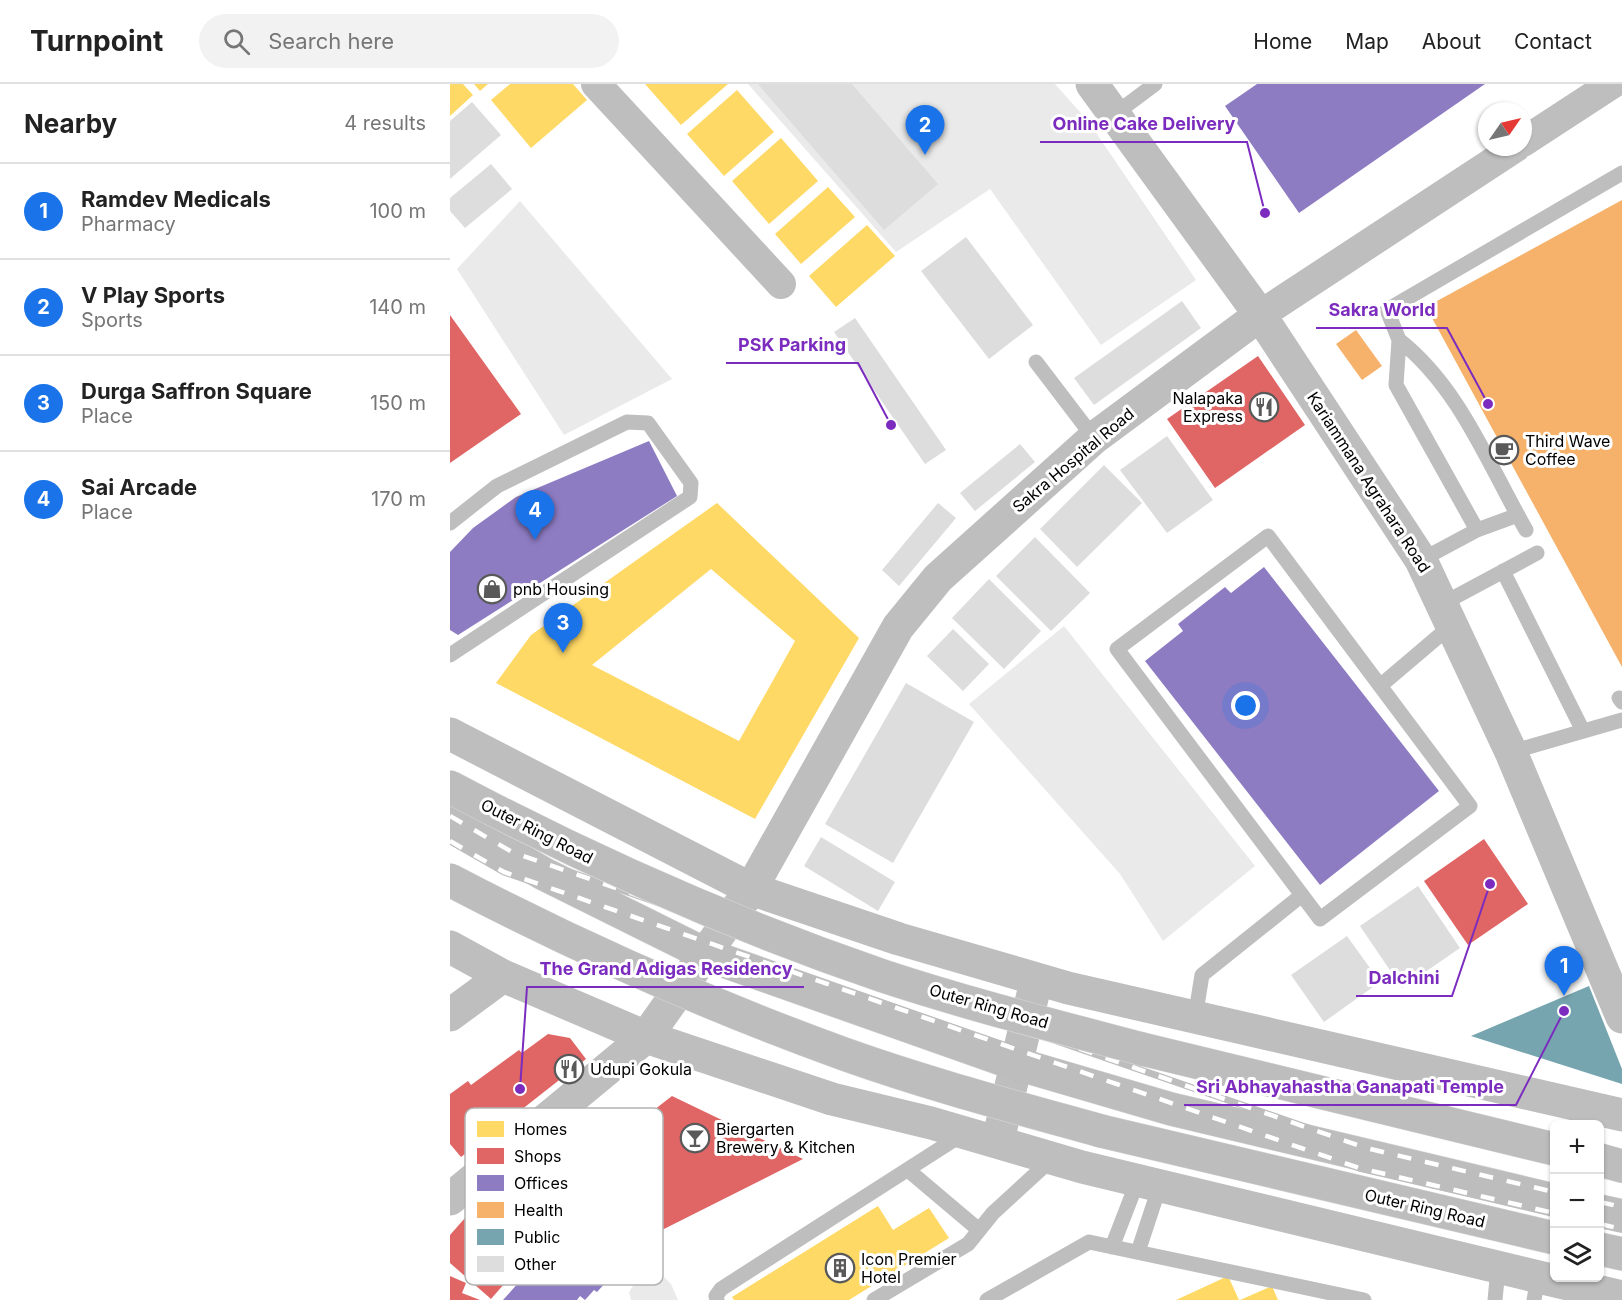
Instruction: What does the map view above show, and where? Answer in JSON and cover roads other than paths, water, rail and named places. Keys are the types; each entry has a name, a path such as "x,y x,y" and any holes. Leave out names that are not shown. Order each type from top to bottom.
{"highway":[{"name":"Outer Ring Road","path":"450,787 640,881 801,946 885,976 1142,1049 1550,1148"},
{"path":"452,823 544,874 707,955 1017,1064 1170,1109 1550,1199"},
{"name":"Outer Ring Road","path":"450,880 561,937 846,1055 1101,1131 1550,1237"},
{"path":"1604,1161 1622,1166"},
{"path":"1604,1211 1622,1216"},
{"path":"1604,1250 1622,1254"}],"street":[{"path":"596,84 781,284"},
{"name":"Kariammana Agrahara Road","path":"1092,84 1260,315 1421,560 1616,978 1622,1017"},
{"path":"1532,136 1612,84"},
{"name":"Sakra Hospital Road","path":"560,1108 646,1037 707,955 751,889 898,627 938,578 1094,438 1260,315 1502,156"},
{"path":"450,734 751,889 899,939 1037,980 1622,1115"},
{"path":"452,823 491,757"},
{"path":"450,947 503,976 646,1037 832,1099 966,1132 1053,1158 1149,1182 1496,1285 1622,1297"},
{"path":"450,1015 503,976"},
{"path":"998,1142 1037,980"},
{"name":"Sakra Hospital Road","path":"450,1199 465,1187"}],"lane":[{"path":"1115,114 1155,84"},
{"path":"1477,530 1396,385 1399,340 1387,310 1622,173"},
{"path":"1399,340 1421,357 1453,398 1526,530"},
{"path":"1036,362 1094,438"},
{"path":"450,523 497,486 627,422 648,423 691,483 690,497 450,655"},
{"path":"1421,560 1477,530 1518,515"},
{"path":"1268,536 1470,806 1320,919 1302,895 1117,649 1268,536"},
{"path":"1380,686 1448,614 1503,571 1537,553"},
{"path":"1503,571 1582,729"},
{"path":"1511,752 1582,729 1622,720"},
{"path":"1195,1018 1202,975 1302,895"},
{"path":"717,1300 716,1296 721,1289 966,1132"},
{"path":"874,1300 968,1244 993,1213 1053,1158"},
{"path":"908,1170 979,1230"},
{"path":"1112,1247 1149,1182"},
{"path":"1138,1252 1149,1182"},
{"path":"987,1300 1089,1242 1364,1300"}],"railway":[{"path":"450,816 512,852 1366,1148 1550,1191"},
{"path":"450,841 504,872 1359,1168 1550,1212"},
{"path":"1604,1203 1622,1207"},
{"path":"1604,1225 1622,1229"}],"place":[{"name":"V Play Sports","path":"925,155"},
{"name":"Online Cake Delivery","path":"1265,213"},
{"name":"Sakra World","path":"1488,404"},
{"name":"Nalapaka Express","path":"1264,407"},
{"name":"PSK Parking","path":"891,425"},
{"name":"Third Wave Coffee","path":"1504,450"},
{"name":"Sai Arcade","path":"535,540"},
{"name":"pnb Housing","path":"492,589"},
{"name":"Durga Saffron Square","path":"563,653"},
{"name":"Dalchini","path":"1490,884"},
{"name":"Ramdev Medicals","path":"1564,996"},
{"name":"Sri Abhayahastha Ganapati Temple","path":"1564,1011"},
{"name":"Udupi Gokula","path":"569,1069"},
{"name":"The Grand Adigas Residency","path":"520,1089"},
{"name":"Biergarten Brewery & Kitchen","path":"695,1138"},
{"name":"Icon Premier Hotel","path":"840,1268"}]}
